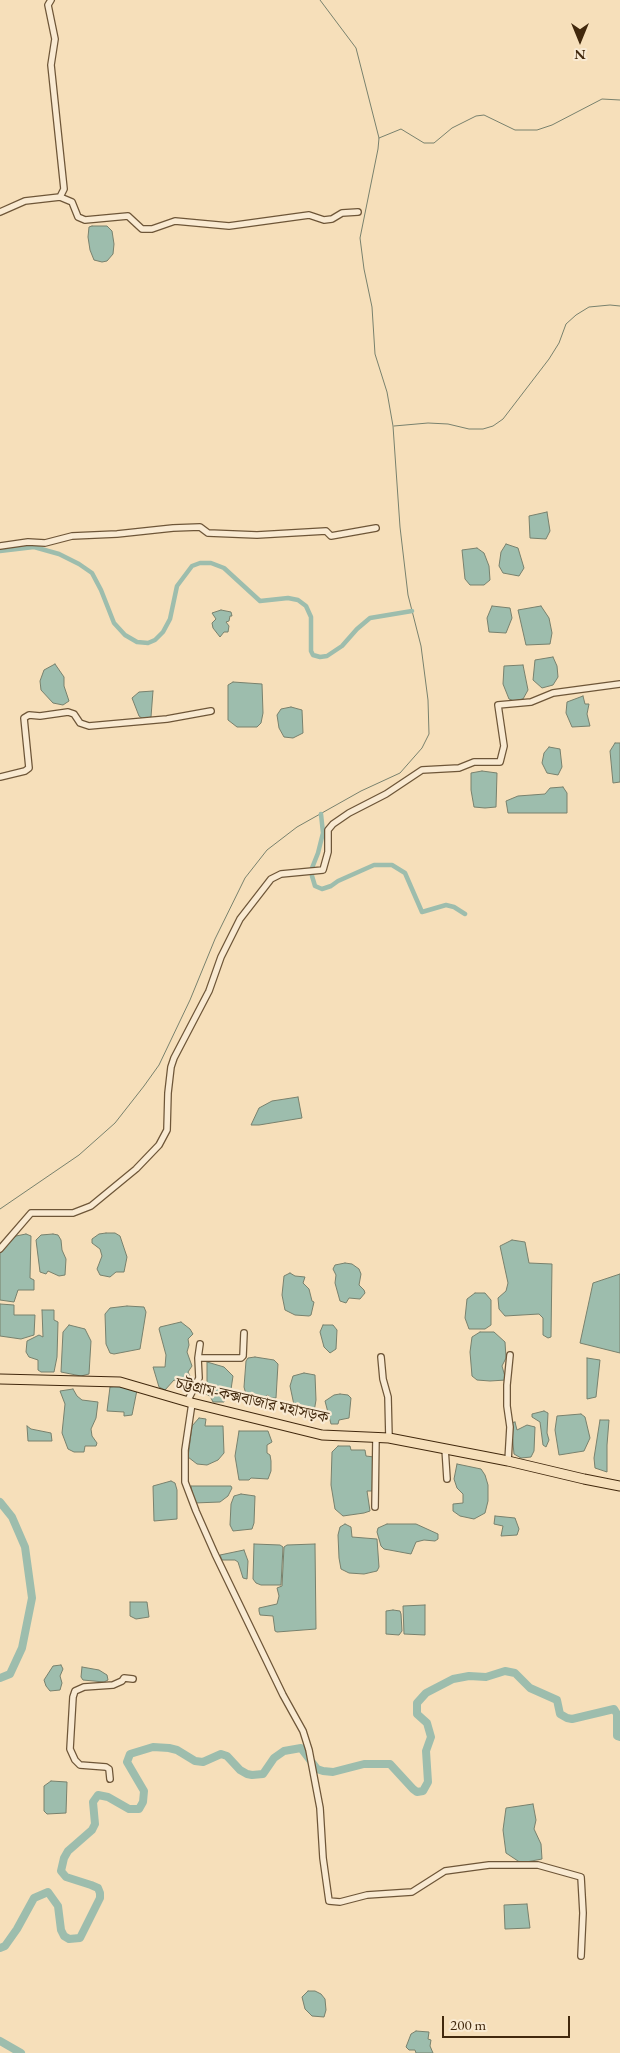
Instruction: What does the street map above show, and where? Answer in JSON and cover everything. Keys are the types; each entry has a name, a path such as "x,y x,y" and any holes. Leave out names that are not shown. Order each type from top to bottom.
{"highway":[{"name":"চট্টগ্রাম-কক্সবাজার মহাসড়ক","path":"0,1373 14,1379"},
{"name":"চট্টগ্রাম-কক্সবাজার মহাসড়ক","path":"0,1379 120,1382 190,1402 322,1435 388,1438 508,1461 620,1486"}],"street":[{"path":"51,0 48,5 55,39 51,65 64,189 60,197"},
{"path":"0,212 26,201 60,197 72,202 78,217 85,220 128,216 142,229 152,229 175,222 229,226 309,215 324,220 332,219 342,213 358,212"},
{"path":"0,546 28,542 45,543 72,536 118,534 173,528 200,527 208,532 257,535 326,531 331,536 376,528"},
{"path":"0,1249 32,1213 74,1213 91,1206 136,1169 159,1145 167,1130 171,1067 209,991 230,938 240,919 271,879 281,874 323,870 328,852 328,830 349,813 386,794 422,770 459,768 474,762 500,762 504,746 498,705 530,702 553,693 620,684"},
{"path":"0,777 25,771 29,768 24,718 29,715 40,716 68,712 74,714 80,724 90,726 167,719 211,711"},
{"path":"198,1358 241,1358 243,1356 244,1333"},
{"path":"200,1344 198,1358 199,1378 190,1402 185,1450 185,1482 229,1584 303,1731 309,1750 320,1808 323,1858 329,1901 340,1902 367,1895 412,1892 445,1871 489,1865 538,1865 581,1877 584,1913 581,1956"},
{"path":"508,1461 510,1427 507,1385 510,1355"},
{"path":"381,1357 383,1379 388,1397 388,1438"},
{"path":"375,1507 376,1437"},
{"path":"445,1448 447,1479"},
{"path":"110,1779 109,1769 106,1767 80,1765 72,1754 70,1749 72,1697 75,1691 84,1687 113,1685 124,1678 133,1679"}],"shaded area":[{"path":"107,226 112,231 113,254 107,261 94,260 88,237 89,227"},
{"path":"547,512 550,531 546,539 530,538 529,516"},
{"path":"506,544 518,548 524,568 519,576 503,573 499,566 501,552"},
{"path":"477,548 484,553 489,566 490,580 484,585 470,585 465,579 462,550"},
{"path":"492,606 510,608 512,618 506,633 489,632 487,618"},
{"path":"541,606 549,618 552,633 550,644 526,645 518,610"},
{"path":"221,610 231,612 232,616 226,622 229,626 228,632 224,632 220,637 213,628 212,623 216,619 212,613"},
{"path":"553,657 557,666 558,677 553,685 542,688 533,680 535,660"},
{"path":"55,664 64,677 64,686 69,701 63,705 53,703 41,690 40,681 44,670"},
{"path":"523,665 528,690 523,699 514,701 509,699 503,684 504,666"},
{"path":"233,682 262,684 263,713 261,723 257,727 237,727 228,720 228,685"},
{"path":"153,691 151,717 143,719 139,716 132,698 139,692"},
{"path":"583,696 585,704 589,704 587,714 590,726 572,727 566,713 567,702"},
{"path":"291,707 302,710 303,733 293,738 284,737 279,728 277,715 281,709"},
{"path":"615,743 620,743 620,782 613,783 610,751"},
{"path":"549,747 560,749 562,767 558,775 547,773 542,763 544,753"},
{"path":"482,771 497,773 496,807 474,807 471,773"},
{"path":"563,787 567,793 567,813 508,813 506,801 518,796 545,794 550,788"},
{"path":"298,1097 302,1118 251,1125 259,1108 272,1101"},
{"path":"115,1233 120,1236 127,1257 124,1272 116,1272 110,1277 100,1275 97,1269 102,1256 100,1249 92,1243 92,1239 99,1234"},
{"path":"26,1234 31,1236 30,1278 34,1280 34,1290 18,1290 14,1302 0,1300 0,1251 16,1236"},
{"path":"41,1235 58,1235 61,1240 62,1250 66,1259 65,1275 59,1276 48,1271 46,1274 40,1272 36,1240"},
{"path":"512,1240 525,1242 529,1263 552,1264 551,1337 548,1338 543,1335 543,1318 539,1314 505,1316 499,1309 498,1298 506,1291 508,1283 500,1246"},
{"path":"352,1264 359,1269 361,1274 359,1285 365,1293 360,1299 349,1298 346,1303 340,1301 335,1283 336,1275 333,1269 335,1265"},
{"path":"290,1273 295,1276 305,1277 303,1283 309,1289 312,1301 314,1302 311,1315 309,1316 295,1315 285,1310 282,1295 284,1276"},
{"path":"620,1274 620,1353 580,1343 593,1283"},
{"path":"475,1293 485,1293 491,1300 491,1325 485,1329 469,1329 465,1318 467,1299"},
{"path":"0,1304 14,1305 14,1315 35,1315 34,1335 21,1339 0,1336"},
{"path":"144,1307 146,1312 140,1349 114,1354 110,1353 106,1344 105,1314 110,1308"},
{"path":"42,1310 54,1310 54,1320 58,1322 57,1357 54,1372 41,1372 38,1370 38,1360 29,1357 26,1352 27,1341 39,1335 43,1337"},
{"path":"181,1322 193,1334 188,1339 187,1352 192,1366 188,1372 191,1378 190,1384 174,1380 165,1390 159,1387 153,1367 165,1367 166,1355 159,1329 160,1327"},
{"path":"69,1325 85,1329 91,1341 89,1374 81,1376 61,1372 63,1332"},
{"path":"323,1325 333,1325 337,1330 336,1349 330,1353 324,1347 320,1332"},
{"path":"480,1332 494,1332 505,1342 506,1358 502,1366 506,1380 477,1380 472,1376 470,1352 472,1337"},
{"path":"255,1357 274,1360 278,1364 276,1398 269,1398 267,1395 261,1401 247,1398 244,1387 246,1361 248,1358"},
{"path":"587,1358 600,1360 596,1397 587,1399"},
{"path":"207,1362 224,1367 233,1376 230,1396 226,1397 224,1402 213,1402 210,1396 198,1390 199,1386 207,1382"},
{"path":"304,1373 315,1375 316,1400 314,1412 300,1415 294,1405 290,1386 293,1376"},
{"path":"117,1386 137,1390 132,1415 124,1416 124,1412 107,1411 110,1387"},
{"path":"73,1389 82,1400 98,1402 96,1418 91,1429 92,1436 97,1443 96,1446 85,1446 84,1452 74,1452 68,1449 62,1433 65,1404 60,1391"},
{"path":"334,1395 348,1395 351,1398 349,1418 339,1420 338,1424 331,1424 325,1401"},
{"path":"544,1411 548,1413 547,1433 549,1440 546,1447 543,1445 540,1422 532,1417 532,1414"},
{"path":"581,1414 585,1417 590,1438 584,1451 559,1455 555,1430 557,1416"},
{"path":"199,1418 206,1419 205,1426 223,1426 224,1453 218,1460 207,1465 197,1464 188,1457 192,1426"},
{"path":"600,1420 609,1420 607,1472 595,1468 594,1458"},
{"path":"515,1422 517,1430 527,1425 535,1427 534,1451 531,1457 521,1458 514,1454 511,1423"},
{"path":"27,1426 31,1429 51,1433 52,1441 28,1441"},
{"path":"239,1431 268,1431 272,1442 267,1445 267,1453 270,1455 271,1461 271,1471 268,1479 251,1478 249,1480 239,1480 235,1456"},
{"path":"338,1446 350,1446 351,1450 365,1450 366,1456 374,1457 373,1491 367,1491 370,1511 343,1516 335,1509 331,1485 332,1452"},
{"path":"457,1464 481,1469 485,1475 488,1485 488,1501 485,1513 474,1519 460,1516 453,1511 453,1504 463,1503 463,1494 457,1488 454,1479"},
{"path":"171,1481 175,1483 177,1490 177,1519 154,1521 153,1486"},
{"path":"191,1486 231,1486 232,1488 228,1496 220,1502 194,1503"},
{"path":"241,1494 255,1496 254,1523 252,1529 233,1531 230,1525 231,1504 234,1496"},
{"path":"495,1516 515,1518 519,1529 517,1535 501,1536 503,1526 494,1524"},
{"path":"345,1524 351,1527 352,1537 377,1539 379,1567 377,1571 364,1574 349,1573 341,1569 338,1535 340,1527"},
{"path":"387,1524 416,1524 438,1534 438,1539 435,1541 424,1540 416,1542 411,1554 384,1549 381,1546 377,1532 378,1528"},
{"path":"254,1544 280,1545 283,1547 281,1585 261,1585 253,1579"},
{"path":"315,1544 316,1629 277,1632 275,1631 273,1616 260,1615 259,1608 277,1604 279,1596 277,1588 282,1586 284,1547 287,1545"},
{"path":"244,1550 248,1561 247,1579 243,1578 238,1562 235,1560 222,1560 220,1555"},
{"path":"130,1602 147,1602 149,1617 136,1619 130,1616"},
{"path":"425,1605 425,1635 404,1634 403,1606"},
{"path":"386,1611 400,1611 401,1614 402,1631 399,1635 386,1634"},
{"path":"61,1665 63,1669 60,1676 62,1683 60,1690 50,1691 44,1680 53,1666"},
{"path":"82,1667 99,1670 107,1675 108,1680 104,1682 83,1680 81,1677"},
{"path":"51,1781 67,1782 66,1813 47,1814 44,1811 44,1786"},
{"path":"533,1804 536,1820 534,1829 541,1844 542,1859 521,1863 506,1853 503,1830 506,1808"},
{"path":"527,1904 530,1928 505,1929 504,1905"},
{"path":"308,1991 315,1991 325,1999 326,2010 324,2017 312,2016 305,2009 302,1997"},
{"path":"416,2031 429,2032 428,2039 431,2040 430,2046 433,2053 416,2053 415,2050 409,2050 406,2047 411,2034"}],"waterway":[{"path":"0,1209 79,1155 115,1123 144,1086 159,1065 190,1000 215,939 245,878 267,850 297,827 361,791 400,773 422,748 429,734 428,700 421,646 408,595 400,527 393,426 387,392 375,354 372,307 360,238 379,138 356,48 320,0"},
{"path":"379,138 401,129 424,143 434,143 452,128 476,116 484,115 515,130 537,130 552,125 602,99 620,100"},
{"path":"394,426 428,423 448,424 469,429 483,429 493,426 503,419 549,359 559,343 566,324 589,307 620,306"},
{"path":"0,551 34,547 59,554 79,564 92,573 114,623 125,635 137,642 148,643 155,640 163,632 170,619 177,586 192,566 200,563 211,563 224,568 260,601 288,598 298,600 306,606 311,617 311,651 313,655 320,657 327,656 342,646 370,618 412,611"},
{"path":"321,814 323,833 312,868 315,886 322,889 374,865 392,865 405,873 422,912 446,905 454,907 465,914"},
{"path":"0,1502 12,1517 25,1547 32,1598 22,1648 10,1674 0,1678"},
{"path":"0,1948 5,1946 17,1929 34,1898 48,1892 58,1906 61,1930 64,1936 69,1939 80,1938 100,1898 100,1893 98,1888 66,1877 61,1871 64,1858 68,1851 92,1830 95,1824 93,1802 98,1795 108,1797 129,1809 139,1809 143,1802 144,1791 127,1762 130,1754 153,1747 169,1748 177,1750 195,1761 203,1762 221,1754 227,1756 240,1770 252,1775 263,1774 274,1758 284,1751 301,1748 317,1769 323,1771 333,1772 364,1764 390,1764 413,1789 417,1792 423,1791 428,1782 426,1751 431,1737 427,1723 417,1714 417,1703 426,1693 453,1679 469,1676 486,1677 505,1671 515,1673 530,1688 557,1700 560,1714 567,1718 572,1719 614,1709 617,1714 617,1736 620,1737"},
{"path":"0,2041 21,2053"}]}
